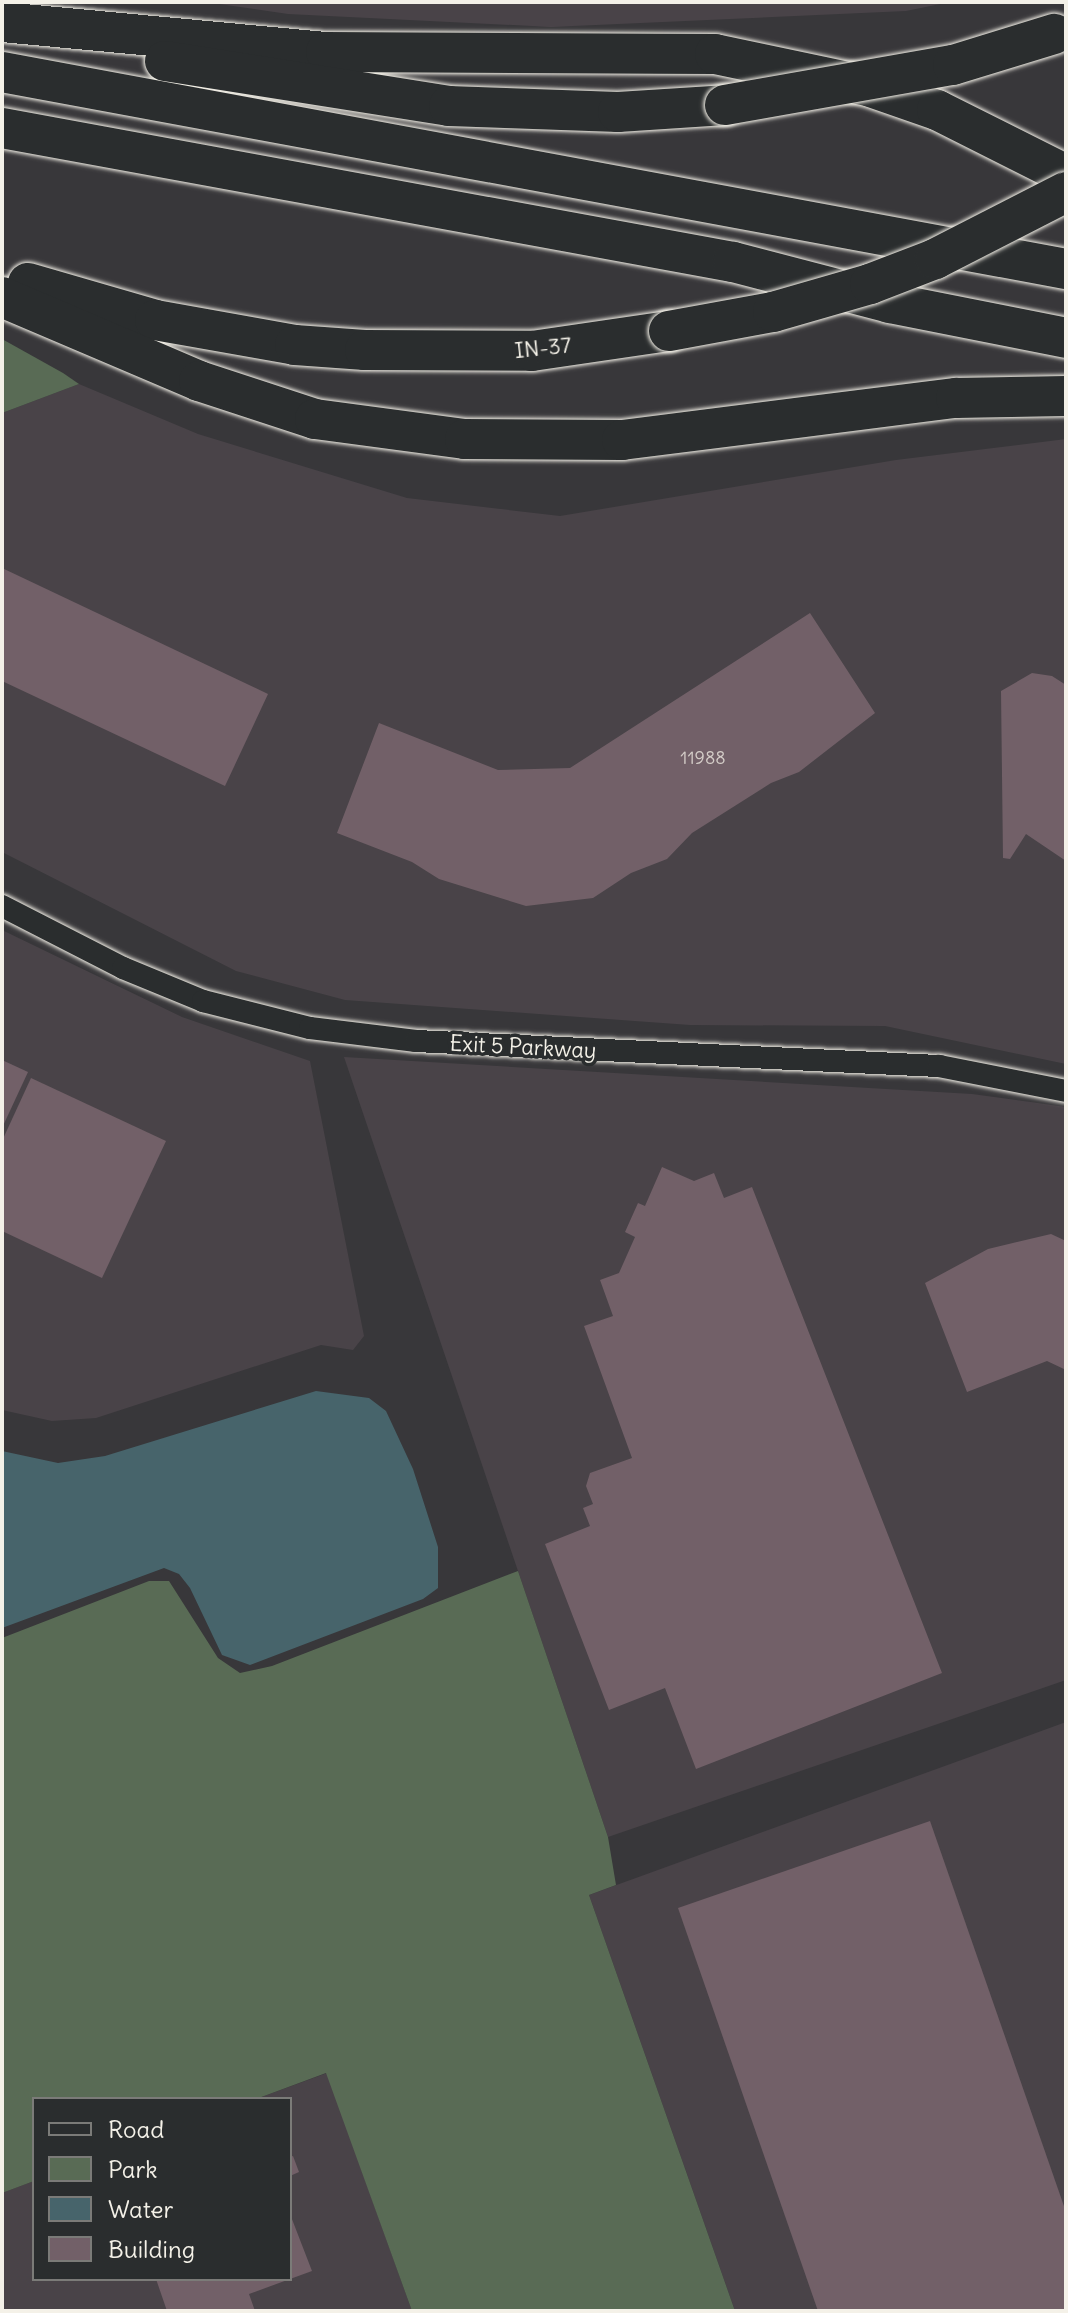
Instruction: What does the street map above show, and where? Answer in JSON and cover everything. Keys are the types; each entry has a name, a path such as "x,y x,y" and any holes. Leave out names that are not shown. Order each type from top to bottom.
{"highway":[{"path":"2,24 272,80 449,106 618,112 725,105 953,65 1060,31"},
{"path":"2,24 326,52 715,54 871,87 937,110 1066,175"},
{"path":"2,72 1066,269"},
{"path":"2,128 733,262 890,303 1066,338"},
{"name":"IN-37","path":"2,273 155,320 295,345 480,353 532,351 773,312 870,284 935,259 1066,192"},
{"path":"2,297 199,381 300,415 465,439 622,440 956,398 1066,396"}],"street":[{"name":"Exit 5 Parkway","path":"2,906 123,968 203,1001 310,1028 416,1041 939,1066 1066,1091"}],"shaded area":[{"path":"205,2 950,2 906,11 551,27 288,14"},
{"path":"79,384 198,434 407,498 560,516 896,460 1066,439 1066,1064 885,1026 690,1025 345,1000 236,971 2,852 2,413"},
{"path":"2,930 182,1017 310,1061 364,1336 353,1350 321,1345 96,1418 52,1421 2,1410"},
{"path":"344,1057 972,1094 1066,1107 1066,1680 608,1837"},
{"path":"1066,1722 1066,2311 735,2311 589,1895"},
{"path":"327,2073 412,2311 2,2311 2,2193 32,2182 32,2281 292,2281 292,2097 261,2097"}],"green space":[{"path":"2,339 63,373 79,384 2,413"},
{"path":"518,1571 608,1837 616,1885 589,1895 735,2311 412,2311 326,2073 261,2097 32,2097 32,2182 2,2193 2,1638 149,1581 169,1581 218,1658 240,1673 272,1666"}],"water":[{"path":"316,1391 369,1398 386,1411 413,1469 438,1547 438,1588 423,1599 250,1665 222,1655 190,1588 179,1574 164,1568 2,1628 2,1451 58,1463 105,1456"}],"building":[{"path":"2,568 268,694 225,786 2,681"},
{"path":"810,613 875,713 799,772 771,783 692,833 667,859 631,873 593,898 526,906 439,879 412,862 337,833 379,723 498,770 570,768"},
{"path":"1032,673 1052,676 1066,685 1066,861 1026,834 1010,859 1003,858 1001,691"},
{"path":"2,1060 28,1072 2,1128"},
{"path":"31,1078 166,1141 102,1278 2,1231 2,1141"},
{"path":"662,1167 694,1181 714,1173 724,1198 752,1187 942,1673 696,1769 665,1688 609,1710 545,1544 590,1526 583,1508 593,1504 586,1486 590,1473 632,1458 584,1326 613,1316 600,1280 619,1273 635,1237 625,1232 638,1203 645,1206"},
{"path":"1051,1234 1066,1241 1066,1370 1047,1361 967,1392 925,1283 988,1249"},
{"path":"930,1821 1066,2212 1066,2311 818,2311 678,1908"},
{"path":"292,2156 299,2172 292,2175"},
{"path":"292,2219 312,2271 292,2278"},
{"path":"157,2281 285,2281 249,2294 255,2311 167,2311"}]}
